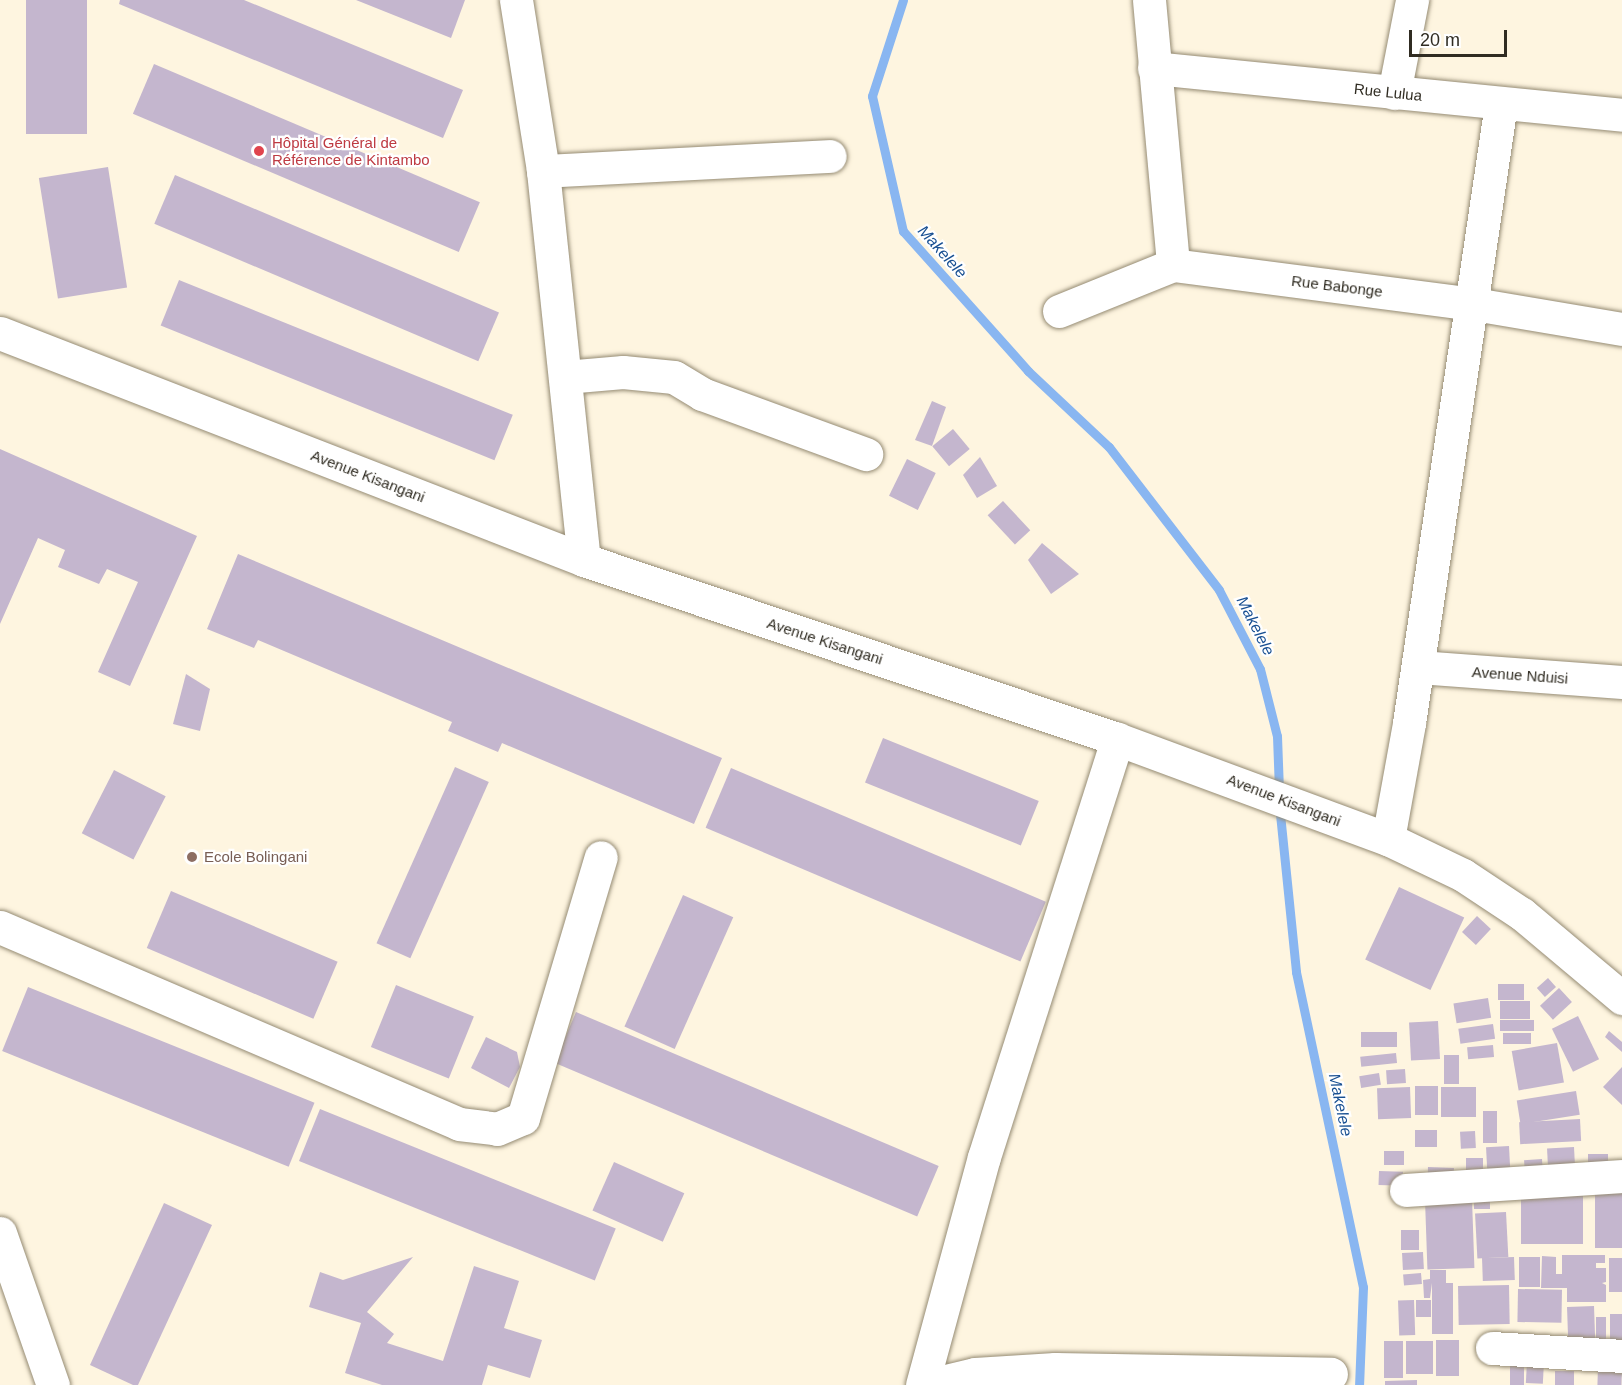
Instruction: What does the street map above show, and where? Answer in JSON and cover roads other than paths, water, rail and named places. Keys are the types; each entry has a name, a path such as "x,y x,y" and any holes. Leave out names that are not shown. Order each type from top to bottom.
{"street":[{"path":"516,0 543,171 584,560"},
{"path":"1149,0 1154,68 1168,177 1173,265"},
{"path":"1394,93 1412,0"},
{"name":"Rue Lulua","path":"1154,68 1622,115"},
{"path":"1388,839 1418,667 1474,304 1502,104"},
{"path":"543,171 830,156"},
{"name":"Rue Babonge","path":"1059,311 1173,265 1474,304 1622,329"},
{"name":"Avenue Kisangani","path":"0,333 584,560 1117,739 1388,839 1463,875 1522,914 1622,998"},
{"path":"565,378 623,372 674,377 702,394 866,454"},
{"name":"Avenue Nduisi","path":"1418,667 1622,682"},
{"path":"922,1385 984,1157 1117,739"},
{"path":"0,927 459,1124 497,1129 523,1118 601,856"},
{"path":"1406,1190 1622,1176"},
{"path":"0,1233 53,1385"},
{"path":"1492,1348 1622,1356"},
{"path":"929,1385 975,1374 1054,1369 1331,1374"}],"waterway":[{"name":"Makelele","path":"903,0 872,96 903,231 1028,371 1109,447 1219,590 1260,669 1277,736 1279,791"},
{"name":"Makelele","path":"1279,804 1296,972 1363,1287 1359,1385"}],"place":[{"name":"Hôpital Général de Référence de Kintambo","path":"259,151"},
{"name":"Ecole Bolingani","path":"192,857"}]}
